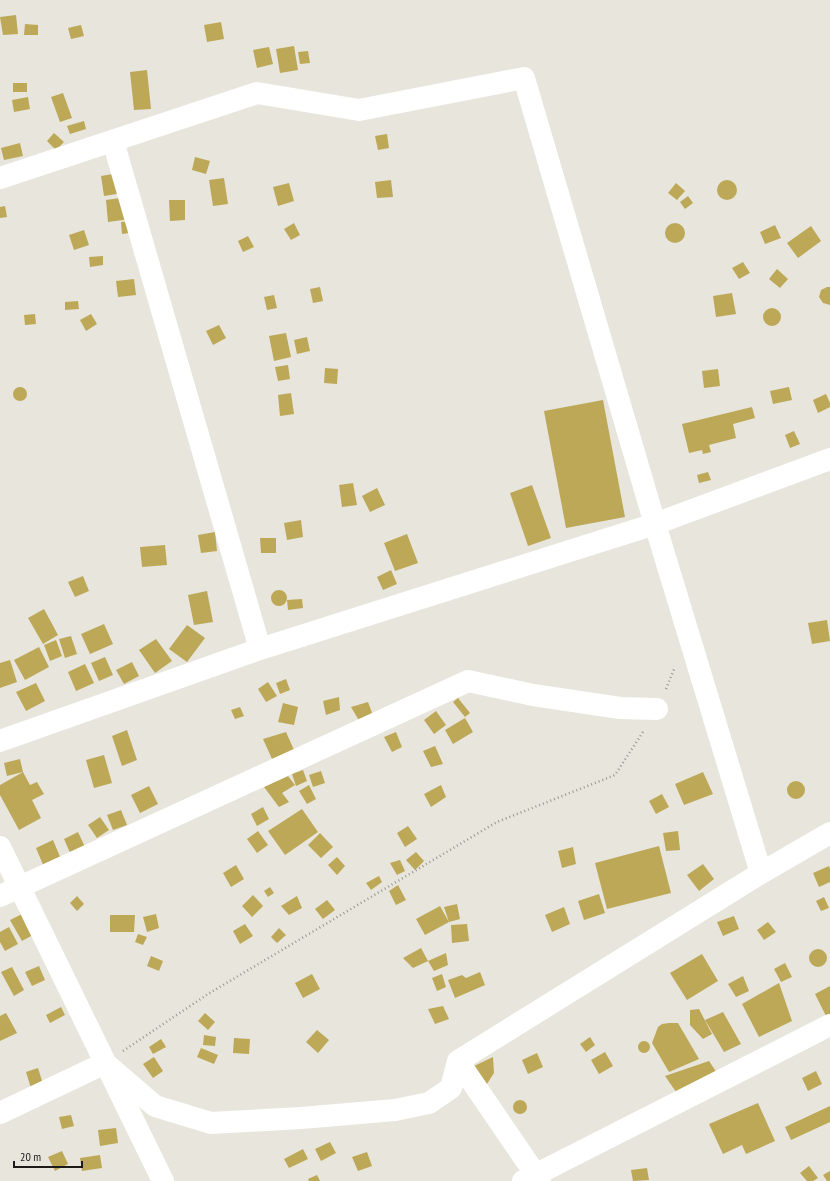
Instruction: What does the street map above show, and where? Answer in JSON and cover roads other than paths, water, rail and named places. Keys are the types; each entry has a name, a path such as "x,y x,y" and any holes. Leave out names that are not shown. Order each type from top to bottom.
{"street":[{"path":"0,178 256,93 359,110 524,78 654,524 762,872"},
{"path":"113,141 260,649"},
{"path":"0,741 260,649 654,524 830,459"},
{"path":"9,891 468,681 533,695 620,708 657,709"},
{"path":"105,1063 155,1106 210,1123 300,1118 395,1110 429,1103 451,1088 458,1061 762,872 830,834"},
{"path":"0,847 9,891 105,1063 164,1181"},
{"path":"458,1061 533,1179 830,1025"},
{"path":"0,1113 105,1063"}]}
